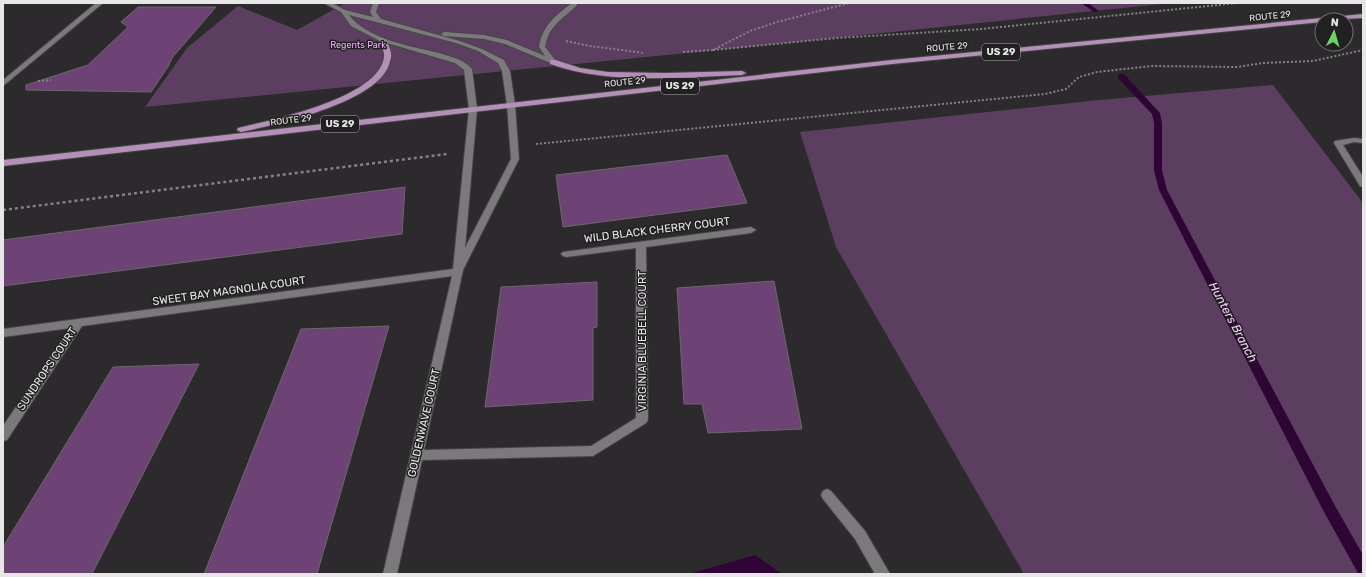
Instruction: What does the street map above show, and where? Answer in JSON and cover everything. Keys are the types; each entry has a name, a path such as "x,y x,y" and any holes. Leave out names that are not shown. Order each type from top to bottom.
{"main road":[{"name":"ROUTE 29","path":"3,163 892,62 1314,21"},
{"path":"207,140 298,115 343,99 364,88 379,77 386,66 388,56 382,40"},
{"path":"553,62 577,70 602,74 641,75 804,72"}],"street":[{"path":"3,84 100,3"},
{"path":"326,3 343,11 423,34 466,35 507,42 553,62"},
{"path":"335,7 345,3"},
{"path":"376,3 373,12 380,22"},
{"path":"553,62 542,47 542,38 555,21 576,3"},
{"name":"GOLDENWAVE COURT","path":"343,11 353,25 382,40 458,61 468,69 473,109 458,272 390,574"},
{"name":"GOLDENWAVE COURT","path":"423,34 480,50 493,56 501,62 506,71 516,159 458,272"},
{"path":"1363,141 1354,140 1338,143 1363,184"},
{"name":"WILD BLACK CHERRY COURT","path":"566,254 751,230"},
{"name":"VIRGINIA BLUEBELL COURT","path":"417,455 593,450 642,420 641,244"},
{"name":"SWEET BAY MAGNOLIA COURT","path":"3,333 458,272"},
{"name":"SUNDROPS COURT","path":"3,436 79,323"},
{"path":"827,495 860,535 883,574"}],"path":[{"path":"713,50 750,31 776,22 848,3"},
{"path":"680,53 837,38 981,29 1238,3"},
{"path":"565,41 590,46 647,53"},
{"path":"539,144 1045,94 1066,89 1079,77 1097,72 1152,66 1237,67 1313,61 1363,50"},
{"path":"3,210 408,158"}],"green space":[{"name":"Regents Park","path":"345,3 1171,3 145,107 187,48 238,6 297,30"},
{"path":"1273,85 1363,203 1363,574 1024,574 836,247 800,132 1099,100"}],"shaded area":[{"path":"755,555 782,574 689,574"}],"building":[{"path":"138,7 216,7 172,58 168,67 151,92 26,90 26,85 88,65 128,27 121,22"},
{"path":"727,155 747,203 563,227 556,175"},
{"path":"405,187 402,234 3,286 3,240"},
{"path":"774,281 802,429 708,433 702,404 684,404 677,288"},
{"path":"597,282 597,327 593,328 593,400 485,407 501,287"},
{"path":"389,326 317,574 204,574 301,329"},
{"path":"199,364 92,574 3,574 3,547 113,367"}],"waterway":[{"name":"Hunters Branch","path":"1084,3 1096,11"},
{"name":"Hunters Branch","path":"1121,76 1156,113 1158,123 1158,170 1163,190 1329,508 1363,568"}]}
